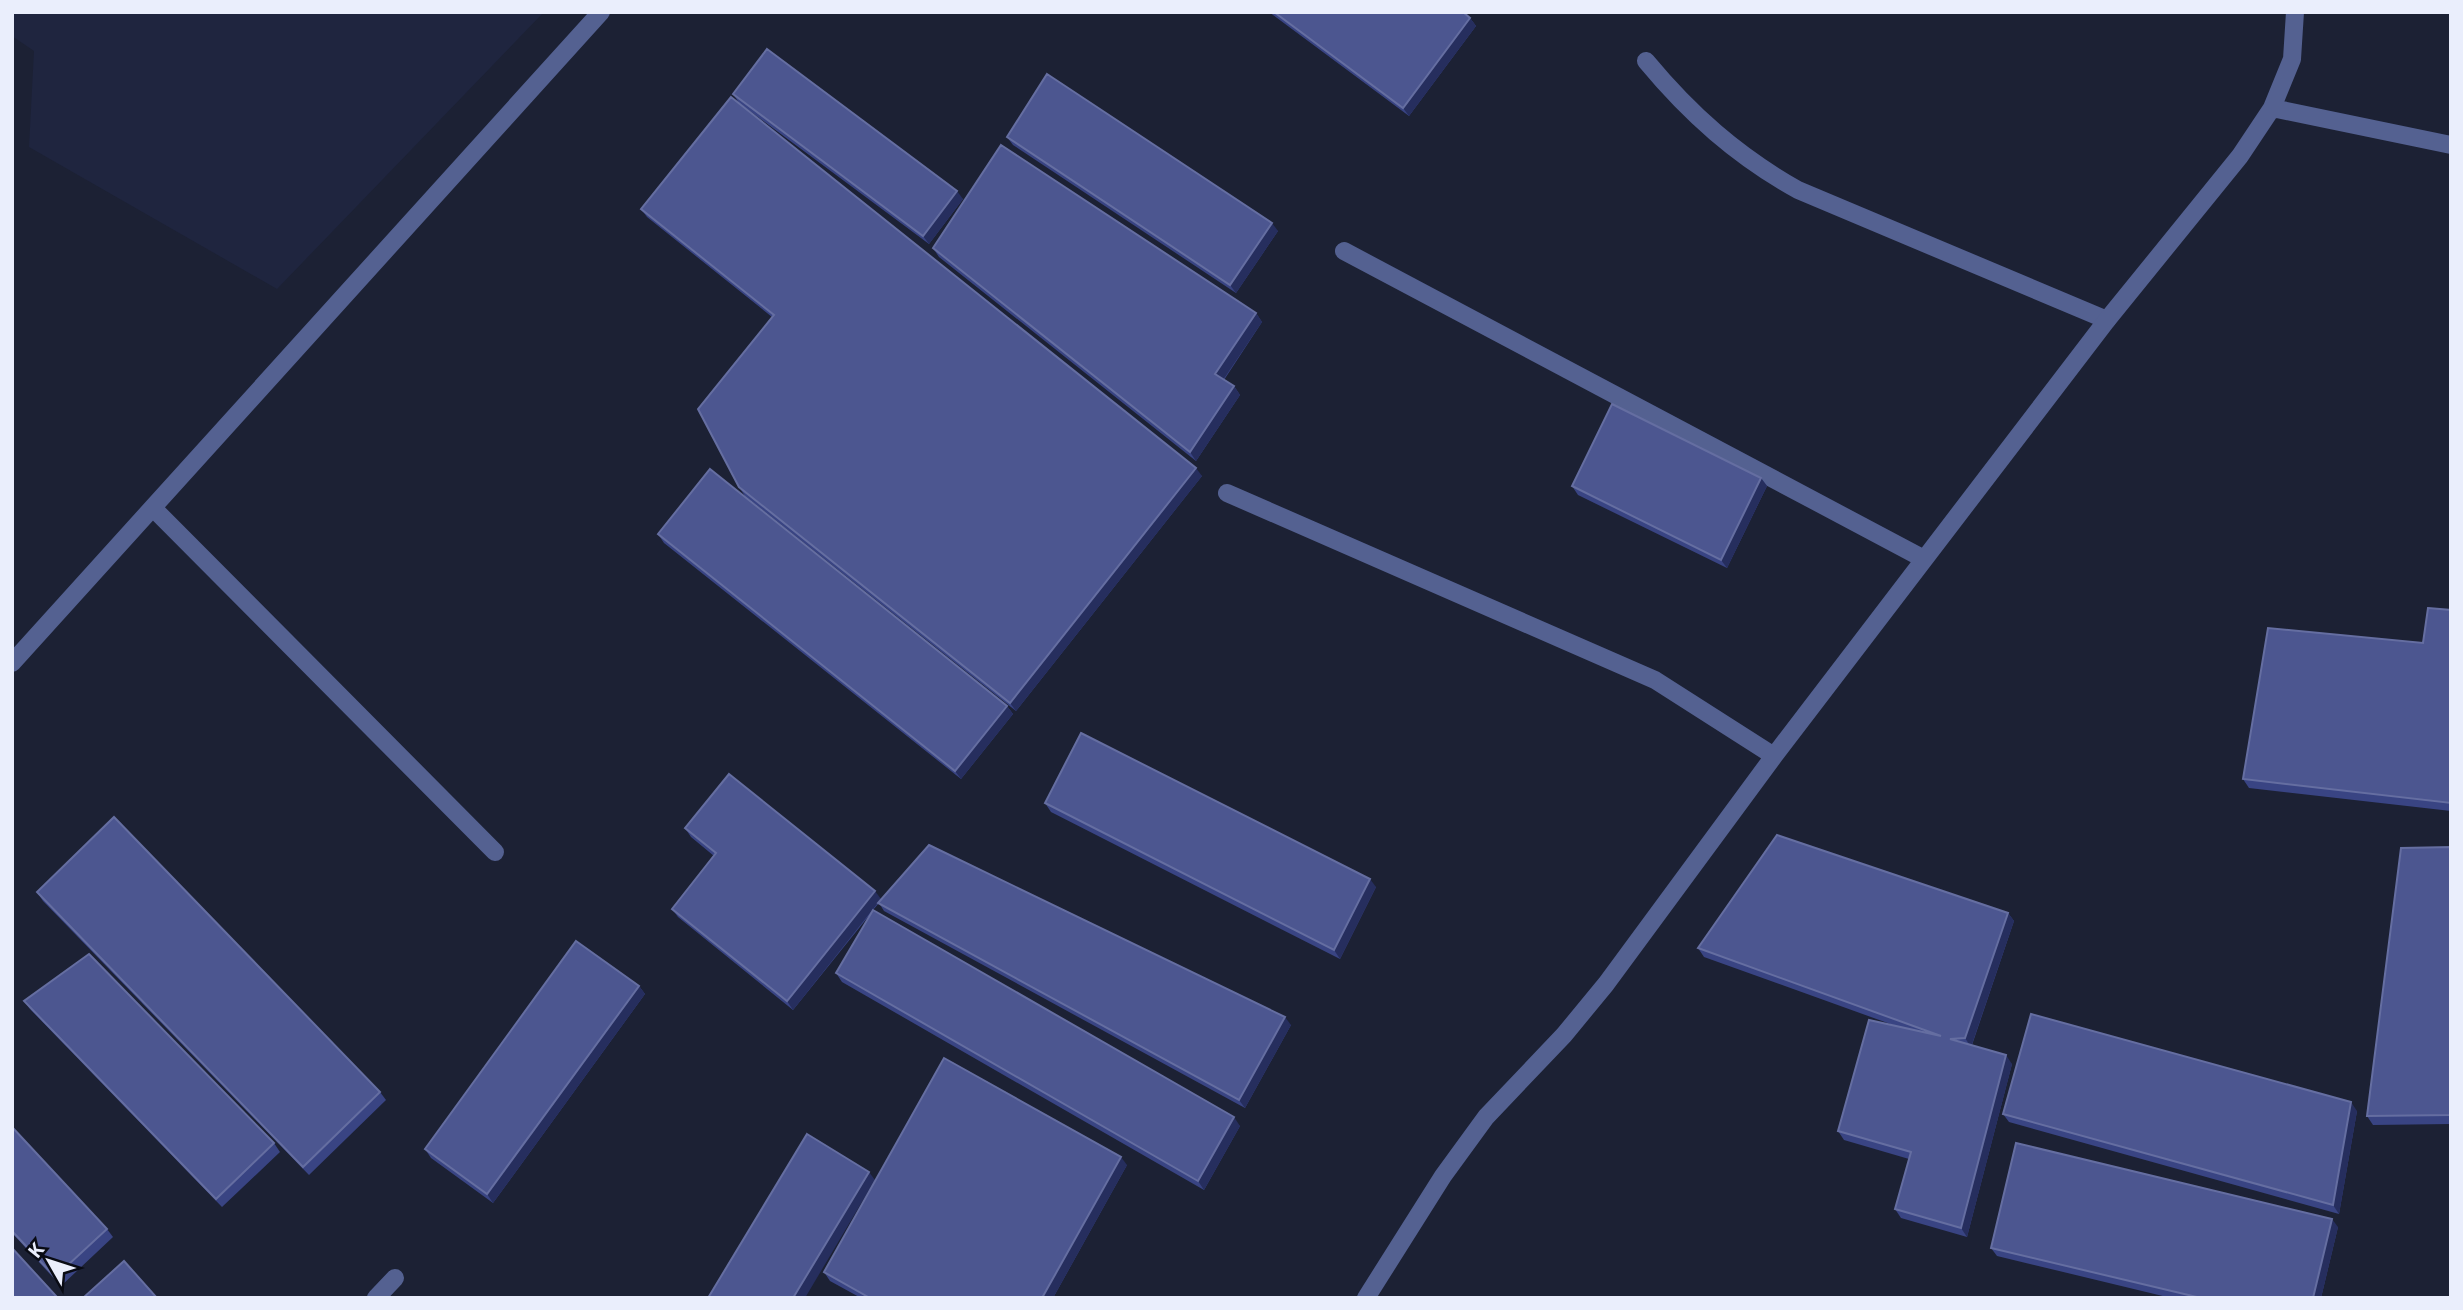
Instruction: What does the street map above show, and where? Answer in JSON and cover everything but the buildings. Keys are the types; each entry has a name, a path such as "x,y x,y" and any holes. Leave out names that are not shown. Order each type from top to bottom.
{"street":[{"path":"12,663 601,12"},
{"path":"1366,1298 1443,1176 1486,1117 1564,1035 1606,984 1924,559 2107,320 2239,156 2272,108 2292,59 2295,12"},
{"path":"1646,61 1702,123 1765,172 1798,190 2107,320"},
{"path":"2272,108 2451,145"},
{"path":"1344,251 1924,559"},
{"path":"1227,493 1655,680 1774,756"},
{"path":"153,508 495,852"},
{"path":"376,1298 395,1278"}],"shaded area":[{"path":"12,12 544,12 277,289 29,147 34,51 12,36"}]}
